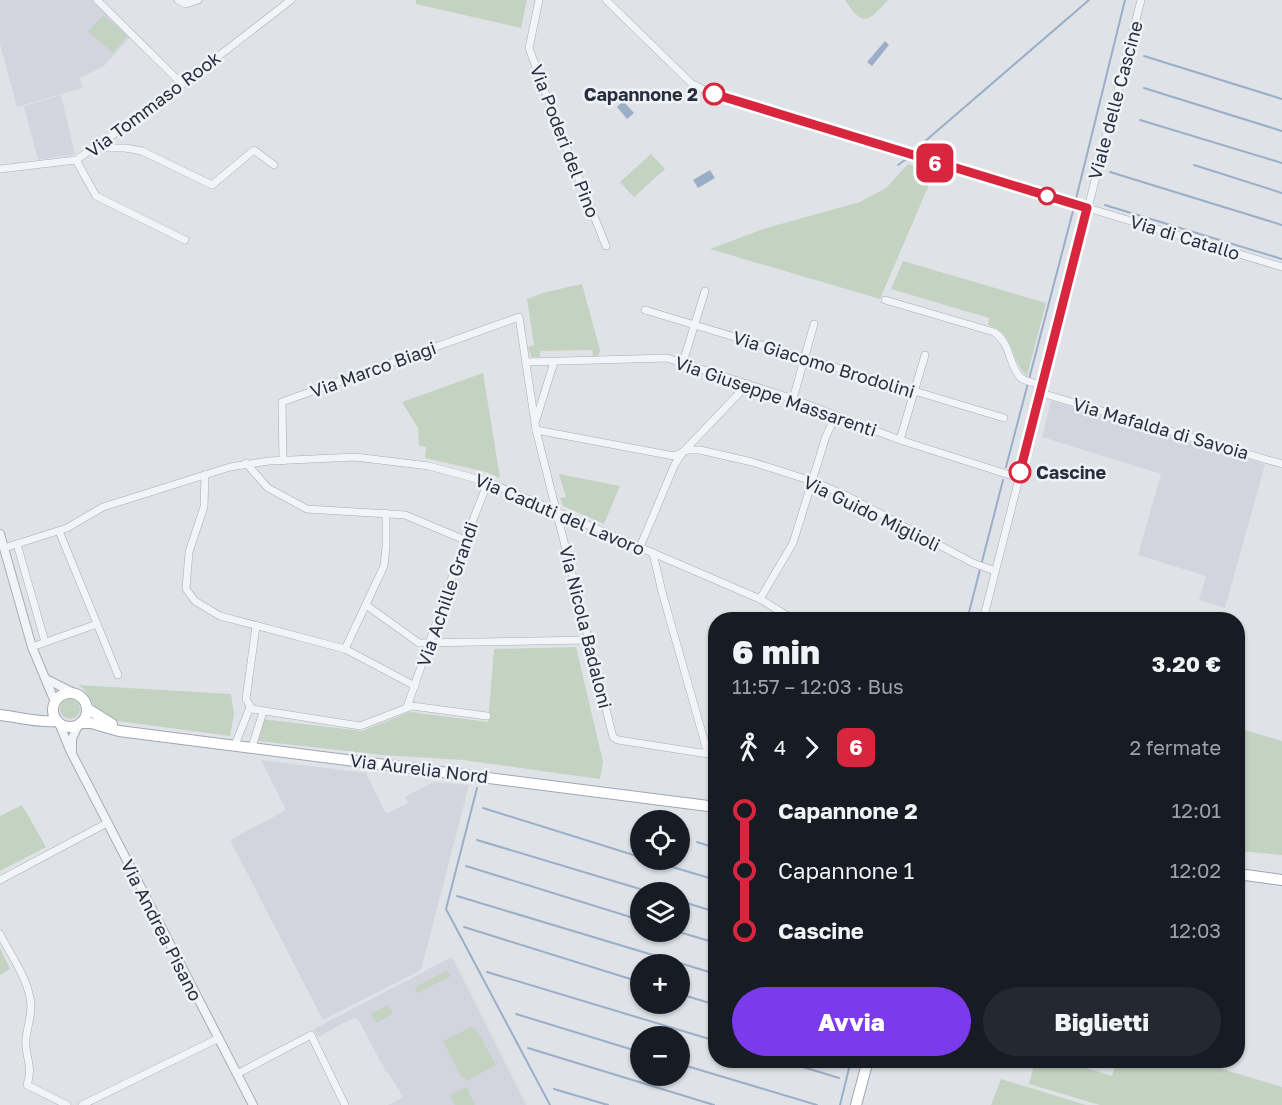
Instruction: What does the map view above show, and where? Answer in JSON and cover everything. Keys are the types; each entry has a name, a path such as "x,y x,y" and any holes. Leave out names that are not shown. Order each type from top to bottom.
{"main road":[{"path":"27,718 44,714 61,695 74,693 83,699 88,709 123,730"},
{"path":"54,704 53,713 58,722"},
{"path":"0,715 41,722 58,722 69,727 80,724 86,717 88,709"},
{"name":"Via Aurelia Nord","path":"80,724 91,723 119,731 708,806"},
{"path":"1245,875 1282,880"},
{"path":"856,1105 866,1068"}],"street":[{"path":"97,0 182,83"},
{"path":"178,0 186,4 198,0"},
{"name":"Via Tommaso Rook","path":"0,169 76,160 97,148 291,0"},
{"name":"Via Poderi del Pino","path":"539,0 529,48 606,246"},
{"name":"Via di Catallo","path":"606,0 691,83 699,88 846,136 1282,267"},
{"name":"Viale delle Cascine","path":"984,612 1141,0"},
{"path":"112,136 125,148"},
{"path":"97,148 125,148 142,152 212,185 254,150 274,165"},
{"path":"76,160 96,196 185,240"},
{"path":"683,362 705,291"},
{"name":"Via Mafalda di Savoia","path":"885,300 996,333 1005,343 1019,374 1042,389 1282,464"},
{"name":"Via Giacomo Brodolini","path":"645,310 1004,418"},
{"name":"Via Nicola Badaloni","path":"519,317 536,426 614,739 708,754 653,553"},
{"name":"Via Marco Biagi","path":"283,461 282,402 519,317"},
{"path":"793,399 814,324"},
{"path":"900,440 925,355"},
{"name":"Via Giuseppe Massarenti","path":"527,362 667,358 793,399 900,440 1019,478"},
{"path":"536,426 554,362"},
{"path":"640,547 682,452 748,384"},
{"path":"760,599 793,543 826,436 836,415"},
{"name":"Via Guido Miglioli","path":"536,426 674,456 682,452 700,450 752,462 812,481 849,497 976,564 995,571"},
{"name":"Via Caduti del Lavoro","path":"4,548 59,531 103,507 246,464 356,457 429,466 488,482 558,510 760,599 781,612"},
{"path":"246,464 268,488 307,509 386,513 411,517 465,540"},
{"path":"205,475 204,507 189,552 186,589 195,602 220,616 345,650 415,686"},
{"name":"Via Achille Grandi","path":"407,707 465,540 488,482"},
{"path":"345,650 385,562 386,513"},
{"path":"59,531 118,675"},
{"path":"0,534 32,647 54,704"},
{"path":"17,544 45,642"},
{"path":"17,595 30,591"},
{"path":"366,605 415,642 429,644 589,640"},
{"path":"32,647 97,624"},
{"path":"256,626 246,699 250,707 263,712 360,726 407,707 419,706 487,716"},
{"path":"45,679 74,693"},
{"path":"235,745 250,707"},
{"path":"252,747 263,712"},
{"name":"Via Andrea Pisano","path":"58,722 107,823 253,1105"},
{"path":"72,754 72,739 80,724"},
{"path":"0,880 107,823"},
{"path":"0,934 29,994 30,1017 26,1040 30,1070 27,1085 67,1105"},
{"path":"237,1074 311,1035 345,1105"},
{"path":"82,1105 92,1103 219,1038"}],"shaded area":[{"path":"0,0 94,0 131,36 103,67 80,78 82,88 17,107 0,44"},
{"path":"61,95 75,154 38,160 24,106"},
{"path":"1051,401 1265,464 1225,608 1199,600 1206,576 1138,555 1161,474 1042,437"},
{"path":"261,760 366,773 386,814 408,803 405,797 434,782 469,785 421,970 323,1020 230,840 286,810"},
{"path":"452,957 526,1105 388,1105 403,1097 386,1072 358,1019 353,1018 318,1037 314,1029"}],"green space":[{"path":"416,0 527,0 521,28 416,4"},
{"path":"845,0 888,0 866,19 856,15"},
{"path":"103,15 127,36 113,53 88,32"},
{"path":"651,154 665,169 634,197 620,182"},
{"path":"908,164 934,173 880,299 710,249 763,229 860,202 886,188"},
{"path":"903,261 1046,303 1027,376 1017,363 1004,335 988,325 989,318 891,289"},
{"path":"582,284 600,350 598,357 593,357 592,350 540,351 540,357 531,357 528,347 534,345 527,299"},
{"path":"483,373 500,478 486,472 425,458 426,447 419,446 418,428 402,402"},
{"path":"559,474 620,486 604,524 563,506 560,498 566,497"},
{"path":"576,647 603,762 600,779 463,760 383,755 258,741 262,719 362,731 410,712 488,722 494,649"},
{"path":"78,685 231,694 234,714 230,736 108,719 99,713 86,692"},
{"path":"70,699 77,702 80,709 77,716 70,719 63,716 60,709 63,702"},
{"path":"1245,730 1282,741 1282,855 1245,852"},
{"path":"22,805 46,847 0,871 0,816"},
{"path":"0,948 10,969 0,975"},
{"path":"446,971 451,976 417,993 415,988 417,986"},
{"path":"388,1005 393,1014 376,1023 371,1014"},
{"path":"471,1027 476,1029 496,1065 466,1081 464,1077 462,1078 443,1041"},
{"path":"1033,1068 1086,1068 1112,1076 1115,1068 1219,1068 1282,1087 1282,1105 1100,1105 1029,1084"},
{"path":"1001,1079 1086,1105 991,1105"},
{"path":"466,1087 475,1105 455,1105 450,1095"}],"water":[{"path":"885,41 889,45 872,66 867,62"},
{"path":"623,101 634,113 627,119 617,107"},
{"path":"710,170 715,178 698,188 693,180"}],"waterway":[{"path":"916,149 1089,0"},
{"path":"1076,199 1125,0"},
{"path":"1144,56 1282,99"},
{"path":"1144,88 1282,131"},
{"path":"1140,120 1282,163"},
{"path":"898,165 905,160"},
{"path":"1194,165 1282,193"},
{"path":"1110,172 1282,225"},
{"path":"1105,205 1282,259"},
{"path":"1006,467 1073,211"},
{"path":"969,612 1003,480"},
{"path":"477,788 446,909 550,1105"},
{"path":"483,808 630,854"},
{"path":"477,840 630,886"},
{"path":"697,842 708,845"},
{"path":"466,866 630,917"},
{"path":"683,870 708,878"},
{"path":"457,896 708,972"},
{"path":"690,904 708,910"},
{"path":"464,927 630,979"},
{"path":"690,935 708,941"},
{"path":"487,972 708,1039"},
{"path":"690,997 708,1003"},
{"path":"516,1014 630,1049"},
{"path":"528,1048 714,1105"},
{"path":"690,1067 817,1105"},
{"path":"806,1068 839,1078"},
{"path":"840,1105 849,1068"},
{"path":"554,1089 608,1105"}],"bus line":[{"name":"6","path":"714,94 1087,208 1020,472"}],"place":[{"name":"Capannone 2","path":"714,94"},
{"name":"Cascine","path":"1020,472"}]}
